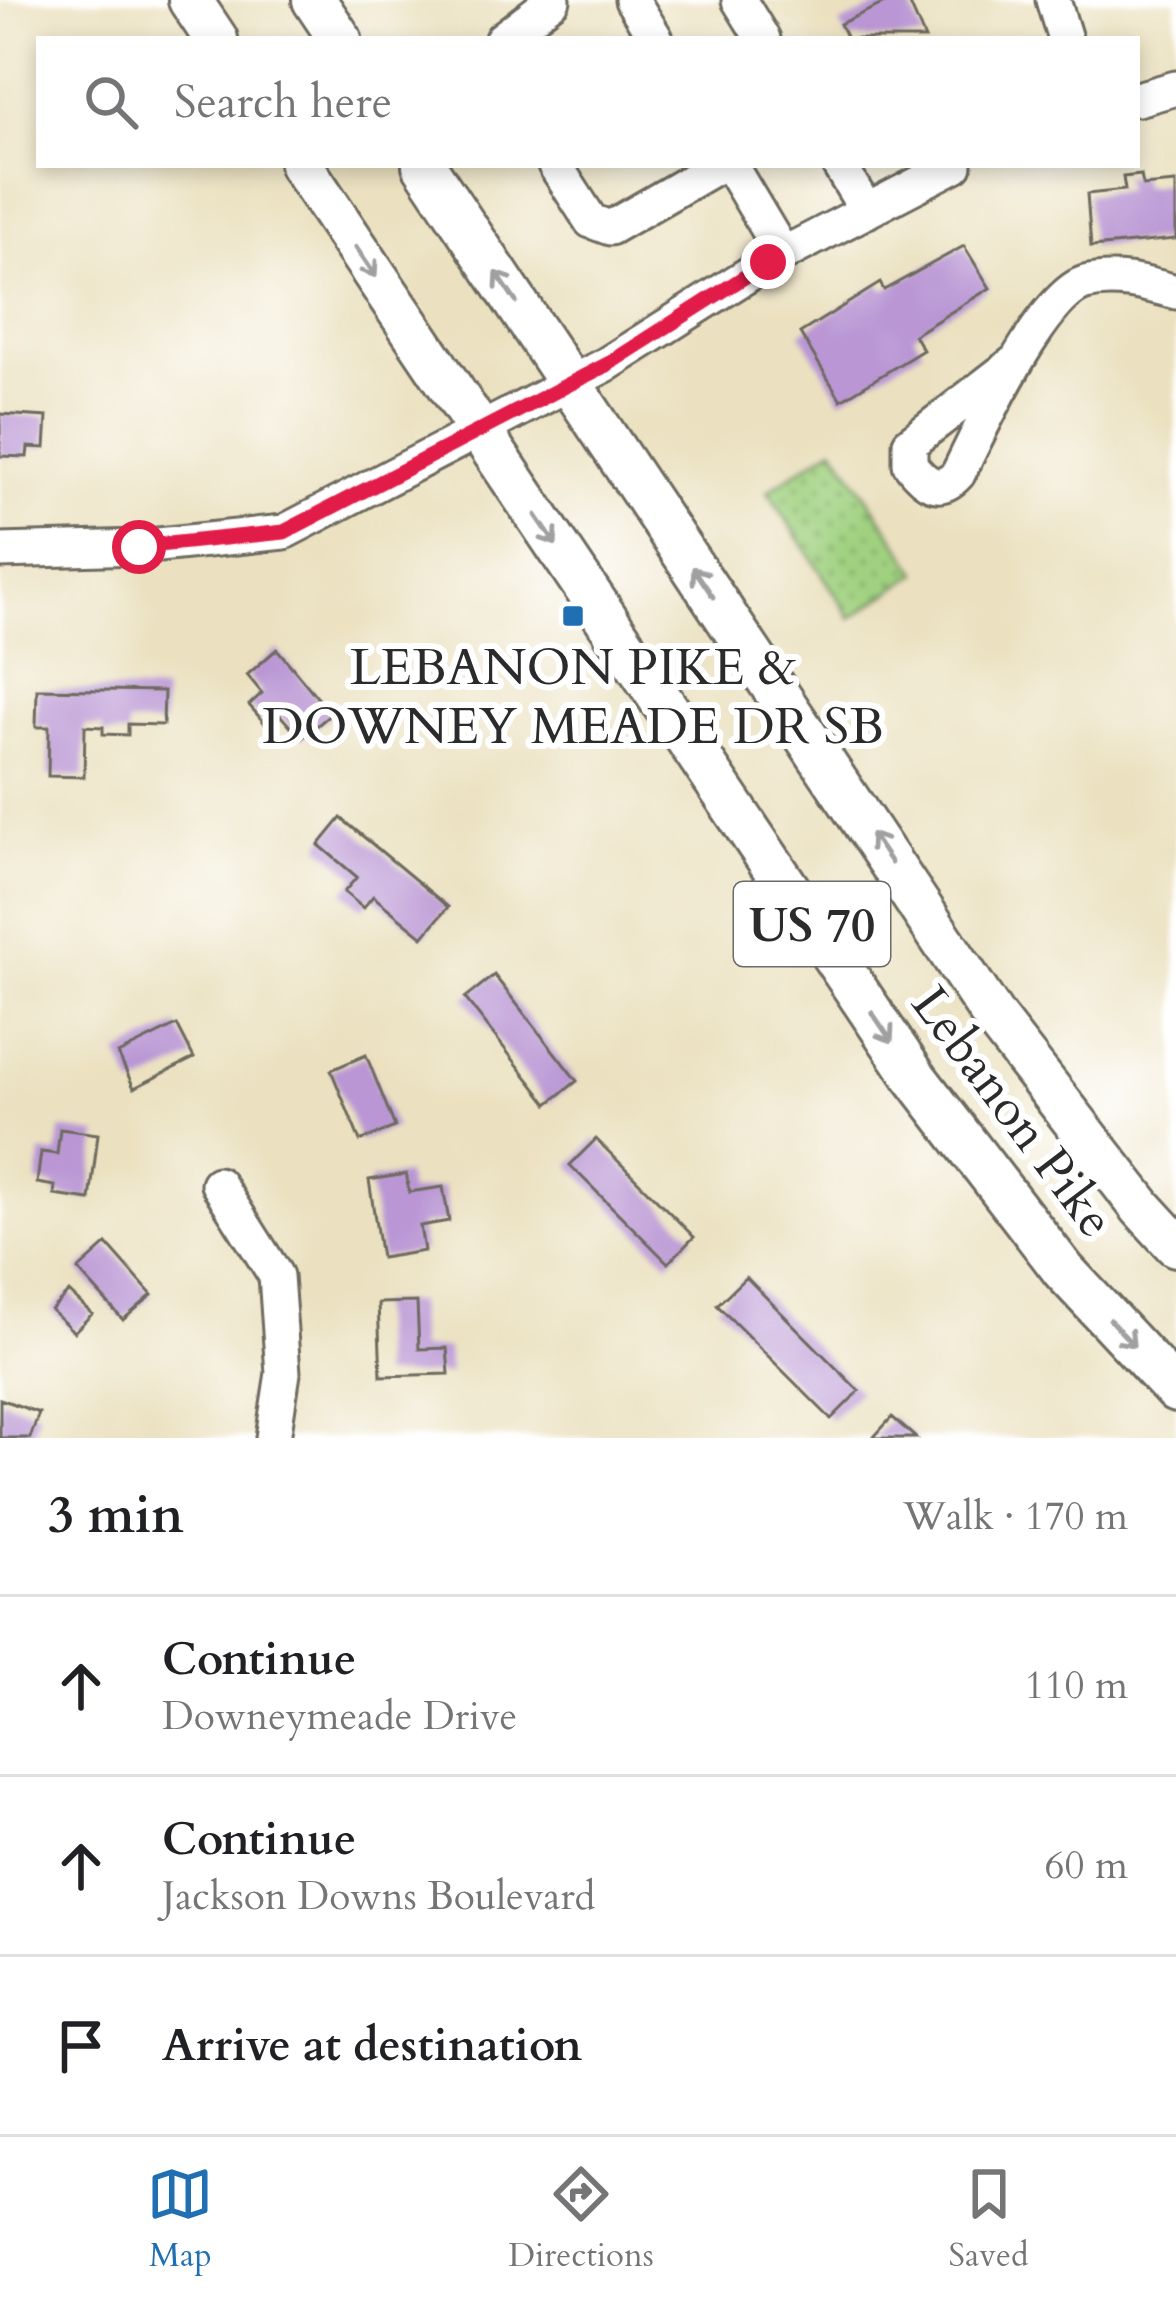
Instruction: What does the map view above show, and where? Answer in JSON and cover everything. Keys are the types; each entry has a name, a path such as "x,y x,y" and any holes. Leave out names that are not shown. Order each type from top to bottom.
{"main road":[{"path":"190,0 214,36"},
{"path":"314,0 338,36"},
{"name":"Lebanon Pike","path":"303,168 914,1076 1064,1271 1176,1391"},
{"name":"Lebanon Pike","path":"426,168 995,1018 1176,1245"}],"street":[{"path":"506,36 553,0"},
{"path":"632,0 654,36"},
{"path":"739,0 761,36"},
{"path":"1053,0 1064,36"},
{"path":"1140,98 1176,88"},
{"path":"557,168 591,221 610,227 714,168"},
{"path":"732,168 783,254"},
{"path":"841,168 867,211"},
{"path":"0,551 139,547 284,532 571,384 783,254 949,168"},
{"path":"1016,362 1071,289 1104,280 1128,280 1176,292"},
{"path":"218,1184 276,1276 283,1372 273,1438"}],"green space":[{"path":"834,447 918,573 851,618 768,491"}],"building":[{"path":"891,0 908,0 924,36 846,36 840,24"},
{"path":"1141,175 1143,186 1176,183 1176,239 1091,247 1087,194 1125,190 1123,177"},
{"path":"964,246 990,288 914,335 923,350 841,400 800,333 880,283 884,290"},
{"path":"0,414 47,417 45,448 28,447 27,457 0,456"},
{"path":"277,649 331,714 301,739 281,716 268,727 249,705 262,693 247,675"},
{"path":"37,689 164,691 163,725 128,724 128,735 103,734 103,727 85,726 84,777 48,776 49,727 36,727"},
{"path":"341,818 448,907 423,937 373,896 363,908 344,892 357,877 319,845"},
{"path":"494,975 577,1081 548,1104 465,998"},
{"path":"177,1025 194,1058 134,1088 118,1054"},
{"path":"366,1055 395,1127 360,1141 331,1070"},
{"path":"60,1129 98,1134 90,1200 54,1195 55,1186 37,1183 41,1152 57,1154"},
{"path":"596,1139 694,1237 668,1263 570,1165"},
{"path":"406,1174 409,1192 443,1187 449,1221 420,1226 424,1251 381,1258 369,1180"},
{"path":"107,1244 152,1295 123,1320 78,1270"},
{"path":"746,1277 859,1391 831,1419 717,1305"},
{"path":"69,1292 92,1314 74,1332 51,1310"},
{"path":"417,1302 419,1349 447,1348 449,1374 381,1376 378,1303"},
{"path":"0,1399 39,1413 30,1438 0,1438"},
{"path":"892,1417 916,1438 873,1438"}],"place":[{"name":"LEBANON PIKE & DOWNEY MEADE DR SB","path":"573,616"}],"route":[{"path":"139,547 284,532 608,364 768,262"}]}
